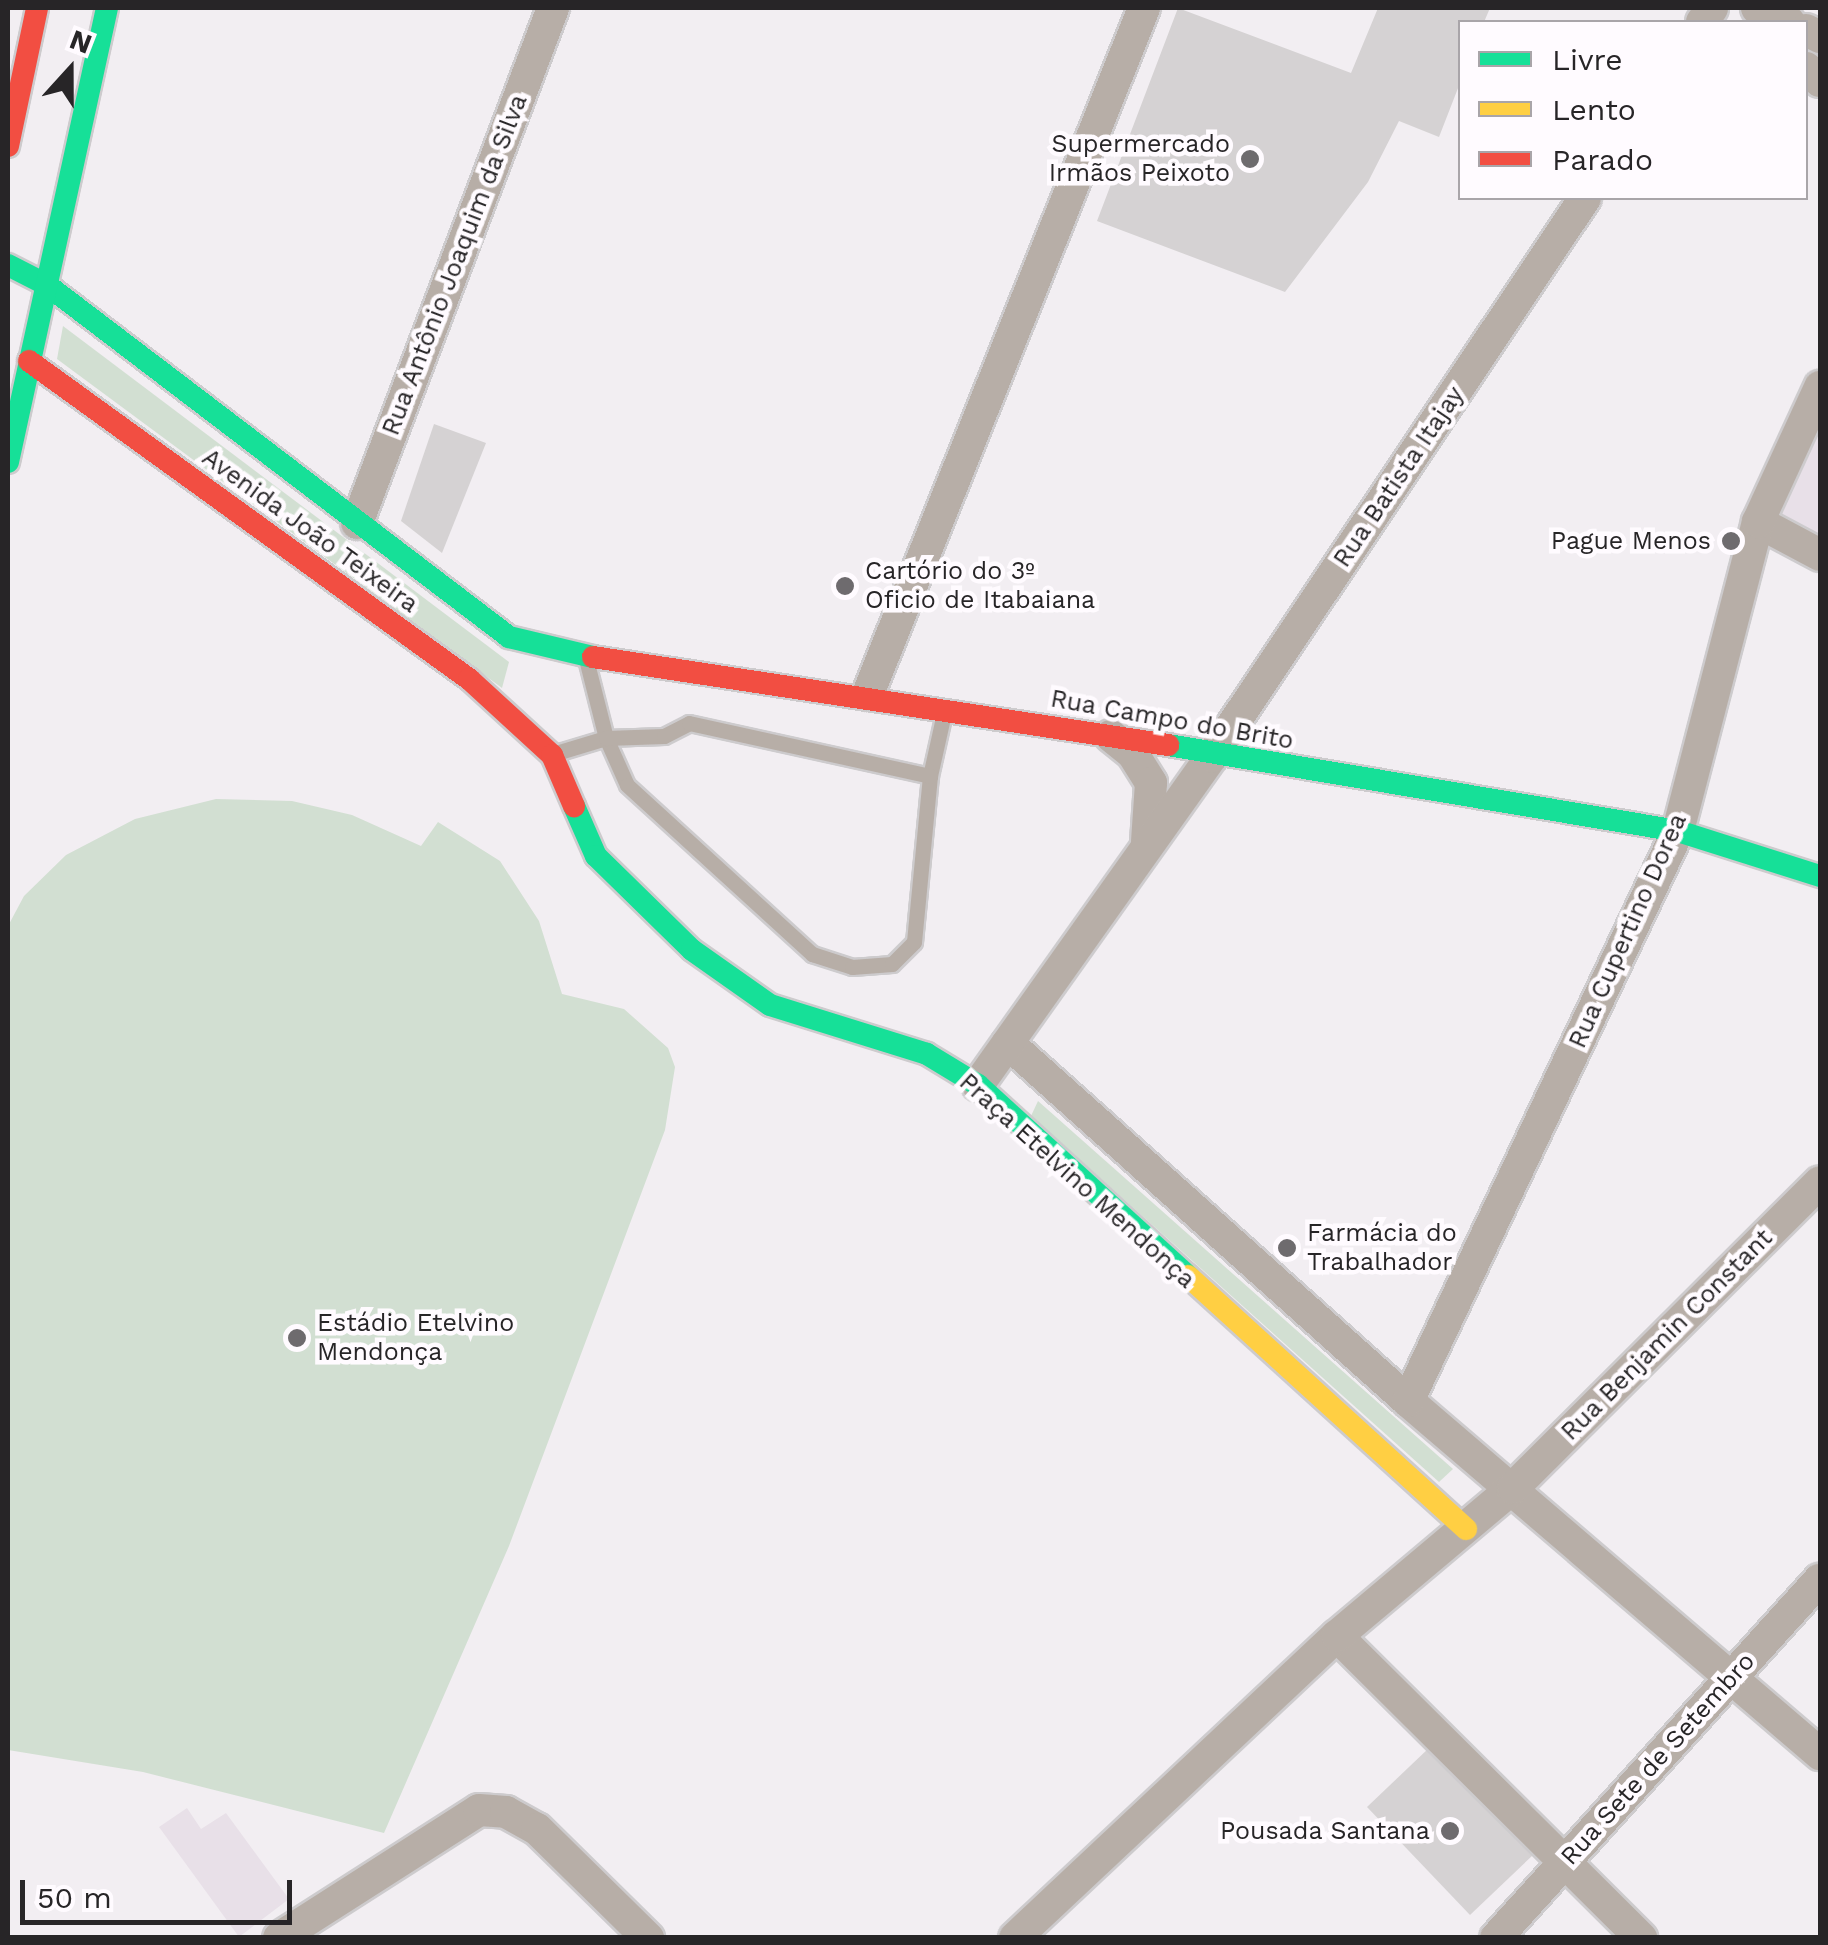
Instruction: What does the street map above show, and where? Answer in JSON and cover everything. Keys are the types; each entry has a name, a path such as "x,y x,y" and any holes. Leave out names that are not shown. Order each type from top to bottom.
{"street":[{"path":"8,146 37,8"},
{"path":"8,462 18,362 47,285 107,8"},
{"name":"Rua Antônio Joaquim da Silva","path":"357,523 553,8"},
{"path":"868,694 1144,8"},
{"path":"1757,8 1785,20"},
{"name":"Rua Batista Itajay","path":"1212,756 1584,200"},
{"name":"Avenida João Teixeira","path":"8,265 47,285 509,637"},
{"name":"Avenida João Teixeira","path":"18,362 469,679 552,755"},
{"name":"Rua Cupertino Dorea","path":"1408,1402 1678,831 1758,522 1820,386"},
{"path":"1758,522 1820,555"},
{"name":"Rua Campo do Brito","path":"509,637 586,656 868,694 1212,756 1678,831 1820,876"},
{"path":"1112,736 1151,782 1146,846"},
{"name":"Praça Etelvino Mendonça","path":"552,755 596,856 659,923 720,972 770,1005 927,1054 978,1085 1466,1530"},
{"path":"978,1085 1212,756"},
{"path":"1008,1043 1408,1402 1731,1674 1820,1754"},
{"name":"Rua Benjamin Constant","path":"1513,1488 1820,1182"},
{"path":"1015,1938 1337,1636 1513,1488"},
{"name":"Rua Sete de Setembro","path":"1496,1938 1820,1580"},
{"path":"1337,1636 1641,1938"},
{"path":"278,1938 480,1810 506,1812 537,1830 648,1938"}],"lane":[{"path":"586,656 606,738 627,786 812,954 852,967 892,964 914,942 930,776 945,709"},
{"path":"552,755 606,738 644,740 690,723 930,776"}],"shaded area":[{"path":"1820,417 1820,538 1774,514"},
{"path":"187,1808 201,1829 226,1813 289,1899 239,1937 159,1827"}],"green space":[{"path":"63,326 509,662 502,688 57,359"},
{"name":"Estádio Etelvino Mendonça","path":"216,799 292,801 352,815 421,846 438,822 500,861 539,921 562,994 624,1009 668,1048 675,1067 665,1130 509,1546 384,1833 143,1772 8,1750 8,926 24,896 66,855 135,819"},
{"path":"1038,1101 1453,1469 1439,1482 1031,1116"}],"building":[{"name":"Supermercado Irmãos Peixoto","path":"1178,8 1351,73 1378,8 1490,8 1485,20 1458,20 1458,88 1439,137 1399,121 1368,182 1285,292 1097,221"},
{"path":"434,424 486,443 442,553 401,521"},
{"name":"Pousada Santana","path":"1430,1747 1533,1855 1470,1915 1367,1807"}],"traffic: fast":[{"path":"8,462 107,8"},
{"path":"8,265 47,285 509,637 593,657"},
{"path":"1168,745 1678,831 1820,876"},
{"path":"574,806 596,856 692,950 770,1005 927,1054 978,1085 1188,1276"}],"traffic: slow":[{"path":"1188,1276 1466,1529"}],"traffic: jam":[{"path":"8,146 37,8"},
{"path":"29,361 469,679 552,755 574,806"},
{"path":"593,657 1168,745"}],"place":[{"name":"Supermercado Irmãos Peixoto","path":"1250,159"},
{"name":"Pague Menos","path":"1731,541"},
{"name":"Cartório do 3º Oficio de Itabaiana","path":"845,586"},
{"name":"Farmácia do Trabalhador","path":"1287,1248"},
{"name":"Estádio Etelvino Mendonça","path":"297,1338"},
{"name":"Pousada Santana","path":"1450,1831"}]}
